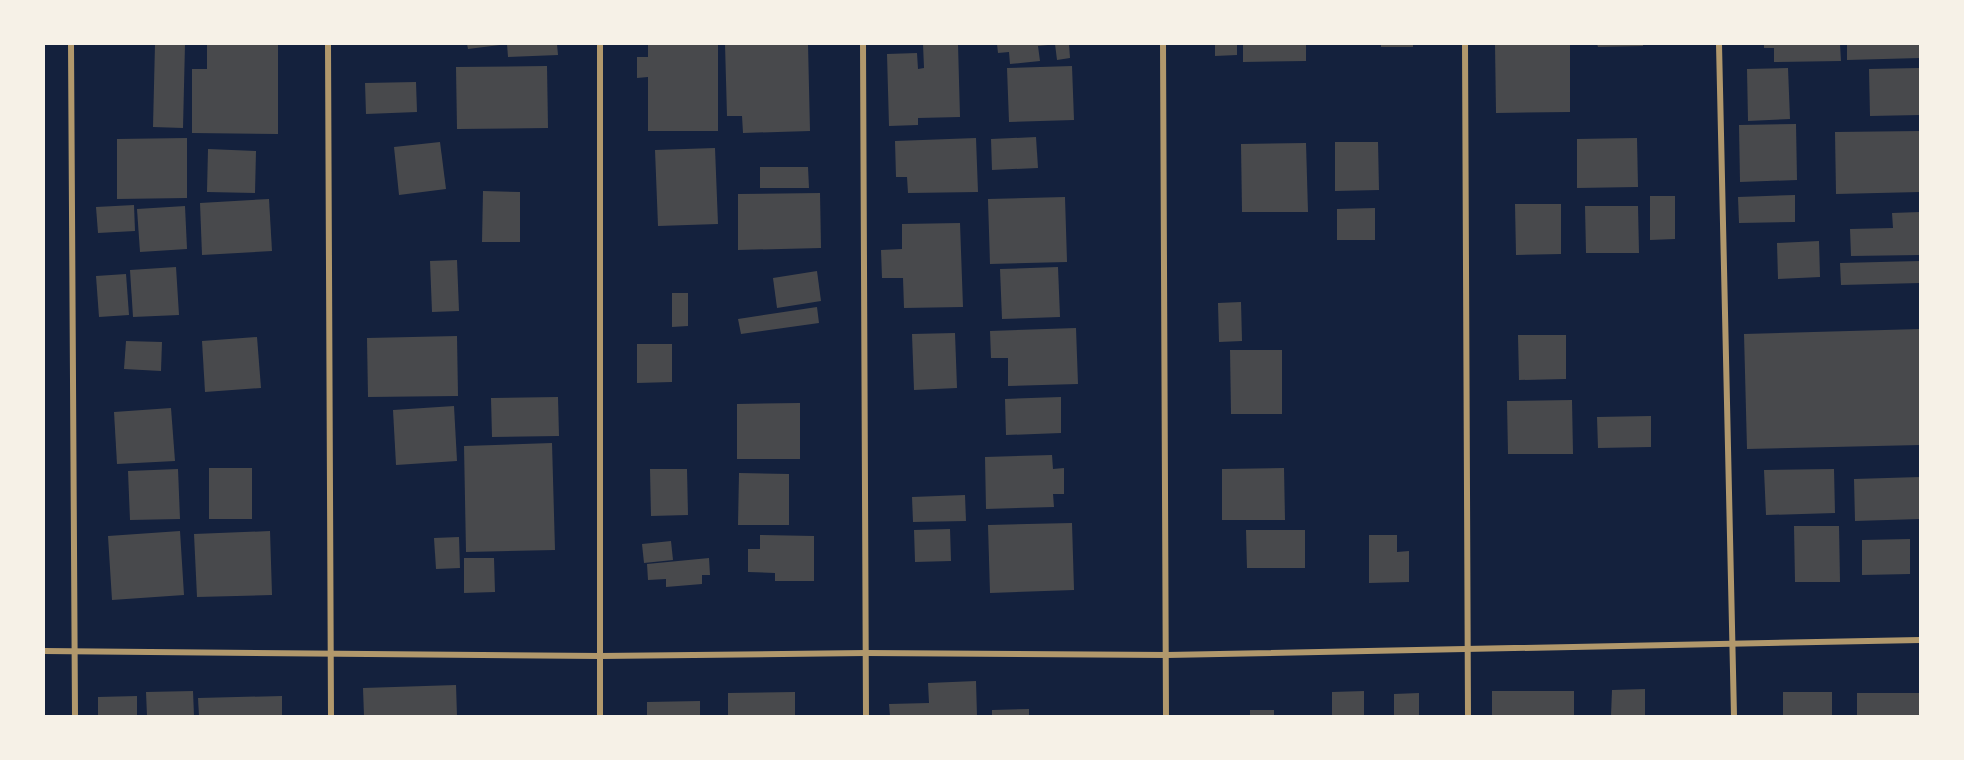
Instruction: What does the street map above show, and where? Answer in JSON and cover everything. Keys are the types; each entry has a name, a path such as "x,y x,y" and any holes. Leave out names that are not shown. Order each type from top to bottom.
{"street":[{"path":"71,44 75,717"},
{"path":"328,44 331,717"},
{"path":"600,44 600,717"},
{"path":"863,44 866,717"},
{"path":"1162,44 1166,717"},
{"path":"1466,44 1468,717"},
{"path":"1719,44 1734,717"},
{"path":"44,651 600,656 866,653 1167,655 1920,640"}],"building":[{"path":"155,44 185,44 183,128 153,127"},
{"path":"207,44 278,44 278,134 192,133 192,69 207,69"},
{"path":"467,44 500,44 500,45 468,49"},
{"path":"507,44 557,44 558,55 508,57"},
{"path":"648,44 718,44 718,131 648,131 648,77 637,78 637,57 648,57"},
{"path":"725,44 808,44 810,131 743,133 742,116 727,116"},
{"path":"923,44 958,44 960,117 918,118 918,125 889,126 887,54 917,53 918,69 924,68"},
{"path":"997,44 1048,45 1038,46 1040,61 1010,64 1009,52 998,53"},
{"path":"1055,44 1069,44 1070,58 1057,60"},
{"path":"1215,44 1237,44 1237,55 1215,56"},
{"path":"1243,44 1306,44 1306,61 1243,62"},
{"path":"1381,44 1413,44 1413,47 1381,47"},
{"path":"1495,44 1570,44 1570,112 1496,113"},
{"path":"1597,44 1643,44 1643,46 1598,47"},
{"path":"1764,44 1840,44 1841,61 1774,62 1774,48 1764,48"},
{"path":"1847,44 1920,44 1920,58 1847,60"},
{"path":"547,66 548,128 457,129 456,67"},
{"path":"1072,66 1074,120 1009,122 1007,68"},
{"path":"1788,68 1790,119 1748,121 1747,69"},
{"path":"1919,68 1920,115 1870,116 1869,69"},
{"path":"416,82 417,112 366,114 365,83"},
{"path":"1796,124 1797,180 1740,182 1739,125"},
{"path":"1920,131 1920,192 1836,194 1835,132"},
{"path":"1036,137 1038,168 992,170 991,139"},
{"path":"187,138 187,198 117,199 117,139"},
{"path":"976,138 978,192 908,193 907,177 896,177 895,141"},
{"path":"1637,138 1638,187 1577,188 1577,139"},
{"path":"440,142 446,189 399,195 394,147"},
{"path":"1335,142 1378,142 1379,190 1335,191"},
{"path":"1306,143 1308,212 1242,212 1241,144"},
{"path":"715,148 718,224 658,226 655,150"},
{"path":"208,149 256,151 255,193 207,192"},
{"path":"760,167 808,167 809,188 760,188"},
{"path":"483,191 520,192 520,242 482,242"},
{"path":"820,193 821,248 738,250 738,194"},
{"path":"1795,195 1795,222 1739,223 1738,197"},
{"path":"1650,196 1675,196 1675,239 1650,240"},
{"path":"1065,197 1067,262 990,264 988,199"},
{"path":"269,199 272,251 202,255 200,203"},
{"path":"1515,204 1561,204 1561,254 1516,255"},
{"path":"134,205 135,231 98,233 96,207"},
{"path":"185,206 187,249 140,252 137,209"},
{"path":"1585,206 1638,206 1639,253 1586,253"},
{"path":"1375,208 1375,240 1337,240 1337,209"},
{"path":"1920,212 1920,255 1851,256 1850,229 1893,228 1892,213"},
{"path":"960,223 963,307 904,308 903,278 882,278 881,250 902,249 902,224"},
{"path":"1819,241 1820,277 1778,279 1777,243"},
{"path":"457,260 459,311 432,312 430,261"},
{"path":"1920,261 1920,283 1841,285 1840,263"},
{"path":"176,267 179,315 133,317 130,270"},
{"path":"1058,267 1060,317 1002,319 1000,269"},
{"path":"817,271 821,301 777,308 773,278"},
{"path":"126,274 129,315 99,317 96,276"},
{"path":"672,293 688,293 688,326 672,327"},
{"path":"1241,302 1242,341 1219,342 1218,303"},
{"path":"817,307 819,323 741,334 738,319"},
{"path":"1076,328 1078,384 1008,386 1008,358 991,358 990,331"},
{"path":"1920,329 1920,445 1747,449 1744,334"},
{"path":"955,333 957,388 914,390 912,334"},
{"path":"1518,335 1566,335 1566,379 1519,380"},
{"path":"457,336 458,396 368,397 367,338"},
{"path":"257,337 261,388 205,392 202,341"},
{"path":"126,341 162,342 161,371 124,369"},
{"path":"637,344 672,344 672,382 637,383"},
{"path":"1230,350 1282,350 1282,414 1231,414"},
{"path":"558,397 559,436 492,437 491,398"},
{"path":"1061,397 1061,433 1006,435 1005,399"},
{"path":"1572,400 1573,454 1508,454 1507,401"},
{"path":"800,403 800,459 737,459 737,404"},
{"path":"454,406 457,461 396,465 393,410"},
{"path":"171,408 175,461 117,464 114,412"},
{"path":"1651,416 1651,447 1598,448 1597,417"},
{"path":"552,443 555,550 466,552 464,446"},
{"path":"1052,455 1053,469 1064,468 1064,494 1053,494 1054,507 986,509 985,457"},
{"path":"209,468 252,468 252,519 209,519"},
{"path":"1284,468 1285,520 1222,520 1222,469"},
{"path":"178,469 180,519 130,520 128,471"},
{"path":"650,469 687,469 688,515 651,516"},
{"path":"1834,469 1835,513 1766,515 1764,470"},
{"path":"739,473 789,474 789,525 738,525"},
{"path":"1920,477 1920,519 1855,521 1854,479"},
{"path":"965,495 966,521 913,522 912,497"},
{"path":"1072,523 1074,590 990,593 988,525"},
{"path":"1794,526 1839,526 1840,582 1795,582"},
{"path":"950,529 951,561 915,562 914,530"},
{"path":"1246,530 1305,530 1305,568 1247,568"},
{"path":"180,531 184,595 112,600 108,536"},
{"path":"270,531 272,595 197,597 194,534"},
{"path":"760,535 814,536 814,581 775,581 775,573 748,572 748,549 760,549"},
{"path":"1369,535 1397,535 1397,552 1409,551 1409,582 1369,583"},
{"path":"459,537 460,568 436,569 434,538"},
{"path":"1910,539 1910,574 1862,575 1862,540"},
{"path":"671,541 673,560 644,563 642,544"},
{"path":"464,558 494,558 495,592 464,593"},
{"path":"709,558 710,575 702,575 702,584 666,587 666,579 648,580 647,564"},
{"path":"976,681 977,716 890,716 889,704 929,703 928,683"},
{"path":"456,685 457,716 364,716 363,688"},
{"path":"1645,689 1645,716 1611,716 1612,690"},
{"path":"193,691 194,716 147,716 146,692"},
{"path":"1364,691 1364,716 1332,716 1332,692"},
{"path":"1492,691 1574,691 1574,716 1492,716"},
{"path":"795,692 795,716 728,716 728,693"},
{"path":"1783,692 1832,692 1832,716 1783,716"},
{"path":"1419,693 1419,716 1394,716 1394,694"},
{"path":"1857,693 1920,693 1920,716 1857,716"},
{"path":"137,696 137,716 98,716 98,697"},
{"path":"282,696 282,716 199,716 198,698"},
{"path":"700,701 700,716 647,716 647,702"},
{"path":"1029,709 1029,716 992,716 992,710"},
{"path":"1250,710 1274,710 1274,716 1250,716"}]}
